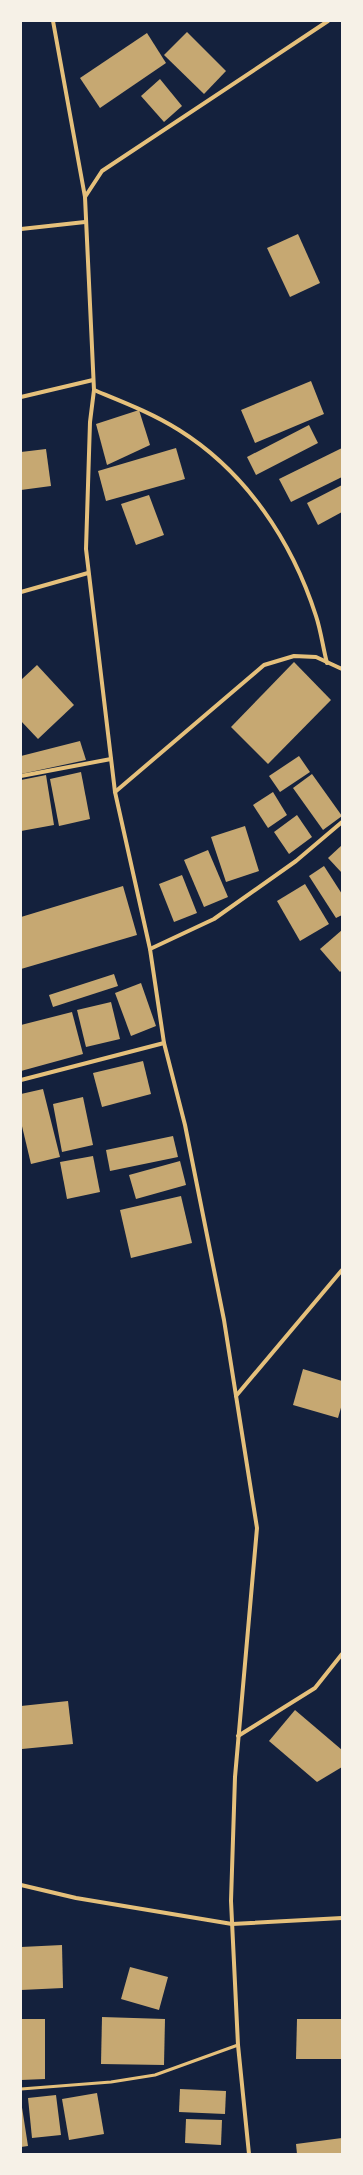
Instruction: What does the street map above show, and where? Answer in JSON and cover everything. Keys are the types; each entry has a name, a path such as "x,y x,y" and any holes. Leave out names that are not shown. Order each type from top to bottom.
{"street":[{"path":"53,21 85,197 94,390 90,422 86,549 115,792 150,949 164,1043 185,1125 224,1320 257,1528 235,1777 232,1924 238,2045 249,2154"},
{"path":"85,197 102,171 328,21"},
{"path":"21,229 85,222"},
{"path":"21,397 93,380"},
{"path":"94,390 138,407 179,430 216,458 250,492 278,530 300,572 317,617 327,663"},
{"path":"21,592 88,573"},
{"path":"115,792 264,665 294,656 316,657 342,669"},
{"path":"21,776 111,759"},
{"path":"150,949 214,919 296,861 342,822"},
{"path":"21,1080 164,1043"},
{"path":"236,1396 342,1270"},
{"path":"238,1736 315,1688 342,1654"},
{"path":"21,1885 76,1898 232,1924 342,1918"}],"lane":[{"path":"21,2089 111,2082 155,2075 238,2045"}],"building":[{"path":"187,32 226,71 204,94 164,55"},
{"path":"147,33 166,63 100,108 80,78"},
{"path":"160,79 182,106 164,122 141,96"},
{"path":"298,234 320,283 290,297 267,248"},
{"path":"311,381 324,414 255,443 241,410"},
{"path":"139,410 150,445 107,465 96,424"},
{"path":"309,425 318,443 256,475 247,457"},
{"path":"176,448 185,479 106,501 98,471"},
{"path":"342,448 342,477 291,502 279,479"},
{"path":"46,449 51,486 21,490 21,452"},
{"path":"342,485 342,512 318,525 307,503"},
{"path":"149,495 164,535 136,545 121,504"},
{"path":"294,662 331,700 268,764 231,727"},
{"path":"37,665 74,705 38,739 21,721 21,680"},
{"path":"80,741 86,760 21,774 21,756"},
{"path":"299,756 310,772 280,792 269,776"},
{"path":"81,772 90,819 59,826 50,779"},
{"path":"312,774 342,816 323,830 293,788"},
{"path":"46,775 54,825 21,831 21,780"},
{"path":"273,792 287,815 268,828 253,805"},
{"path":"297,815 312,837 289,854 274,832"},
{"path":"245,826 259,871 226,882 211,837"},
{"path":"342,845 342,873 328,858"},
{"path":"208,850 228,897 204,907 184,860"},
{"path":"324,866 342,894 342,915 336,918 309,876"},
{"path":"182,875 197,913 174,922 159,884"},
{"path":"305,884 329,924 300,941 277,901"},
{"path":"123,886 137,935 21,969 21,917"},
{"path":"342,930 342,970 340,972 320,949"},
{"path":"114,974 118,986 53,1007 49,995"},
{"path":"141,983 156,1026 131,1036 115,993"},
{"path":"111,1002 120,1039 86,1047 77,1010"},
{"path":"72,1012 83,1054 21,1071 21,1025"},
{"path":"143,1061 151,1094 102,1107 93,1073"},
{"path":"43,1089 60,1157 31,1164 21,1122 21,1094"},
{"path":"83,1097 93,1145 62,1152 53,1104"},
{"path":"173,1136 178,1157 110,1171 106,1150"},
{"path":"93,1156 100,1192 67,1199 60,1162"},
{"path":"180,1161 186,1185 136,1199 129,1175"},
{"path":"181,1196 192,1243 131,1258 120,1210"},
{"path":"303,1369 342,1381 342,1404 338,1418 293,1405"},
{"path":"68,1701 73,1744 22,1749 21,1706"},
{"path":"295,1710 342,1750 342,1767 317,1782 269,1741"},
{"path":"62,1945 63,1988 21,1990 21,1947"},
{"path":"130,1967 168,1977 159,2010 121,1999"},
{"path":"102,2017 165,2019 164,2065 101,2064"},
{"path":"21,2019 45,2019 45,2079 21,2080"},
{"path":"297,2019 342,2019 342,2059 296,2059"},
{"path":"180,2089 226,2091 225,2114 179,2112"},
{"path":"97,2093 104,2134 69,2140 62,2099"},
{"path":"56,2095 61,2135 32,2138 28,2098"},
{"path":"21,2101 28,2146 21,2147"},
{"path":"186,2119 222,2120 221,2145 185,2143"},
{"path":"342,2138 342,2154 297,2154 296,2144"}]}
